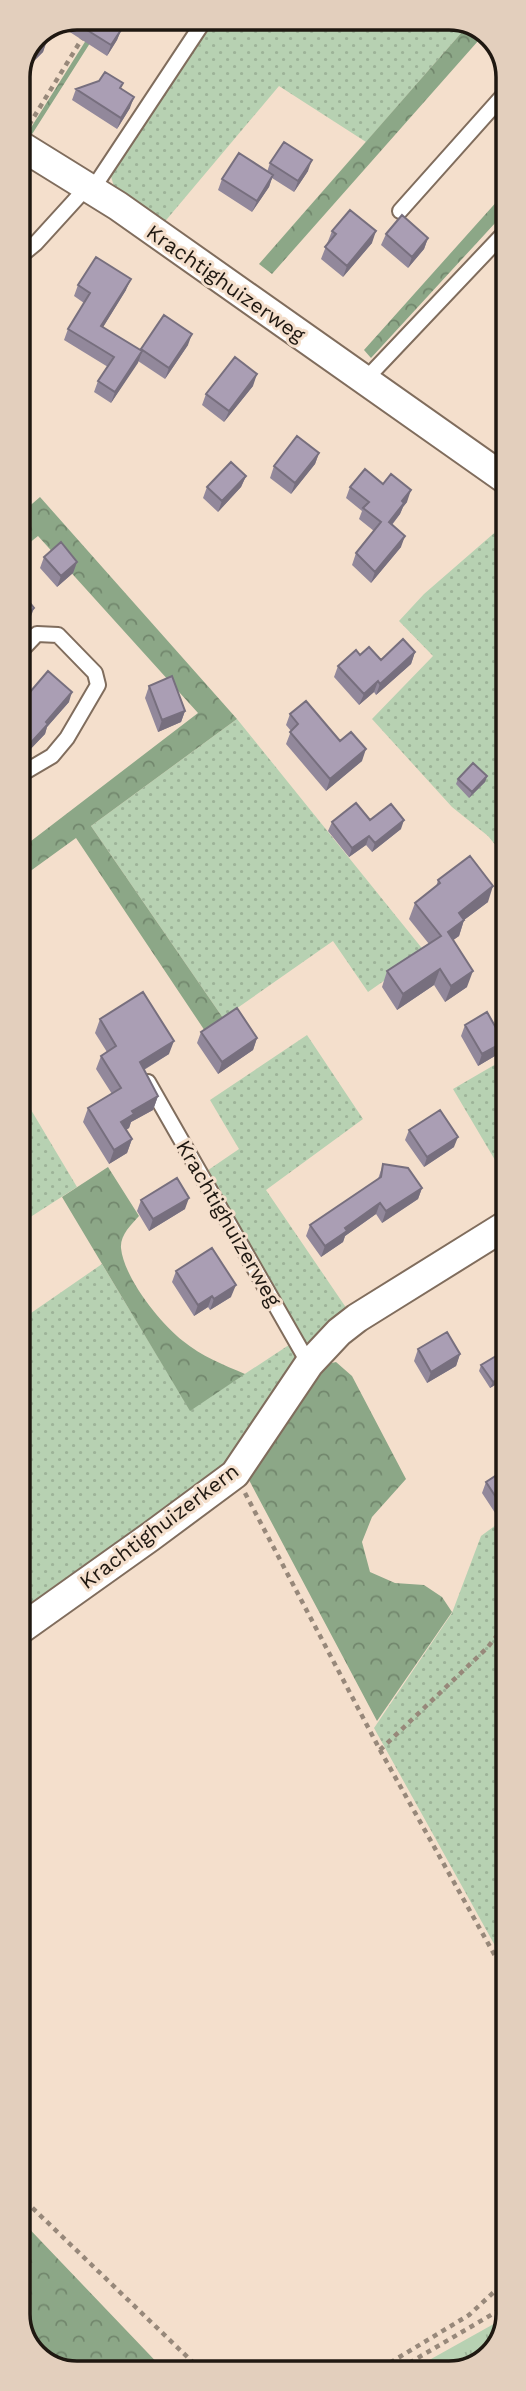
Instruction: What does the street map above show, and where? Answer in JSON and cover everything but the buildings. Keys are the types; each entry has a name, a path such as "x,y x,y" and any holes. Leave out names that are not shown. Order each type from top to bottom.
{"street":[{"name":"Krachtighuizerweg","path":"30,145 496,473"},
{"name":"Krachtighuizerkern","path":"30,1622 235,1474 309,1364 339,1332 496,1231"}],"lane":[{"path":"30,248 89,188 198,30"},
{"path":"400,211 496,103"},
{"path":"364,381 496,242"},
{"path":"30,641 37,634 58,635 95,673 98,685 67,738 52,757 30,769"},
{"name":"Krachtighuizerweg","path":"148,1082 309,1364"}],"path":[{"path":"30,123 87,30"},
{"path":"235,1474 380,1750 496,1958"},
{"path":"380,1750 496,1637"},
{"path":"30,2206 192,2361"},
{"path":"393,2361 469,2315 496,2291"},
{"path":"414,2361 496,2313"}],"green space":[{"path":"92,30 98,30 30,137 30,129"},
{"path":"206,30 463,31 366,142 279,86 162,225 117,197 110,173"},
{"path":"463,31 479,40 272,274 259,264"},
{"path":"496,202 496,222 371,358 364,350"},
{"path":"40,497 237,719 91,826 223,1018 205,1031 76,838 30,871 30,842 198,713 38,536 30,542 30,506"},
{"path":"496,531 496,846 452,807 372,719 433,656 399,621 424,594"},
{"path":"237,719 425,952 368,992 333,941 223,1018 91,826"},
{"path":"307,1035 363,1119 266,1190 349,1312 248,1443 203,1492 30,1611 30,1314 102,1264 190,1410 298,1339 198,1177 239,1149 210,1100"},
{"path":"496,1064 496,1162 453,1089"},
{"path":"30,1108 77,1187 30,1217"},
{"path":"108,1167 139,1216 124,1235 121,1248 129,1273 144,1299 164,1323 190,1346 245,1374 190,1411 62,1197"},
{"path":"336,1362 352,1376 406,1479 372,1517 362,1542 370,1572 395,1583 424,1585 442,1597 452,1612 377,1721 249,1480 253,1459 318,1366"},
{"path":"496,1525 496,1947 374,1728 452,1613 481,1536"},
{"path":"30,2230 156,2361 73,2361 59,2358 43,2348 30,2321"},
{"path":"496,2323 490,2338 478,2352 462,2360 427,2361"}]}
